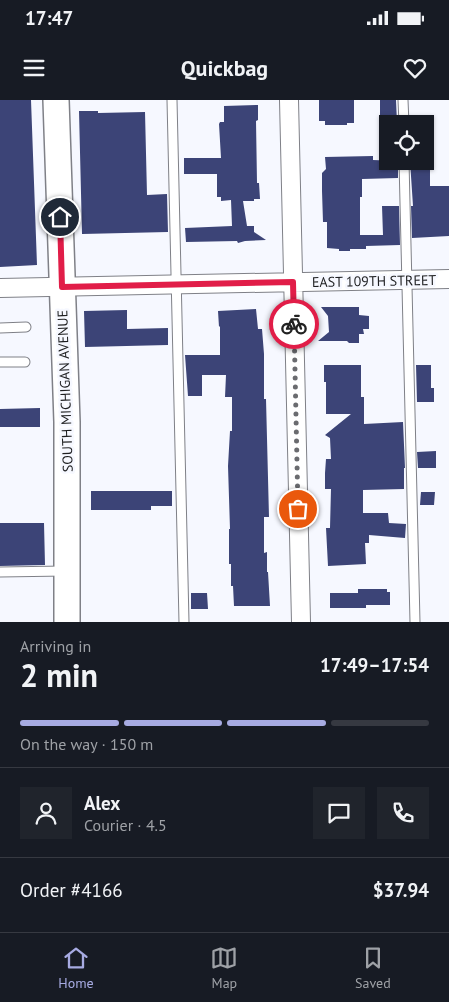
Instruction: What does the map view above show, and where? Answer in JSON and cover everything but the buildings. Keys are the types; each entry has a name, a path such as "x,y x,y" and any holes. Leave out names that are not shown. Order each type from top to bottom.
{"main road":[{"name":"SOUTH MICHIGAN AVENUE","path":"56,100 67,422 67,622"}],"street":[{"path":"289,100 301,622"},
{"name":"EAST 109TH STREET","path":"0,288 449,279"}],"lane":[{"path":"172,100 184,622"},
{"path":"403,100 404,115"},
{"path":"404,170 415,622"},
{"path":"0,328 26,327"},
{"path":"0,362 25,362"},
{"path":"0,572 68,571"}],"way so far":[{"path":"294,324 298,509"}],"route":[{"path":"60,217 62,287 293,282 294,324"}]}
